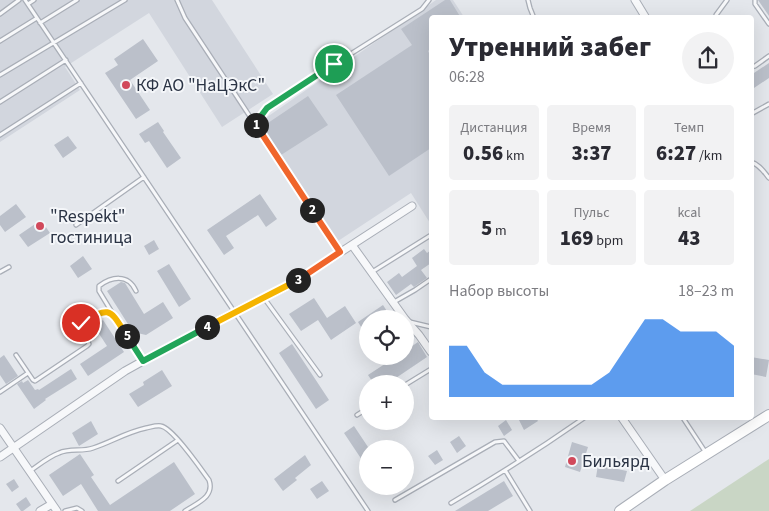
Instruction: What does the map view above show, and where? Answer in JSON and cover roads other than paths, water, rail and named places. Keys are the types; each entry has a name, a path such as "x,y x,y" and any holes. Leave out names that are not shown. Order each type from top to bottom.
{"main road":[{"path":"620,511 665,480 769,416"}],"street":[{"path":"635,0 644,15"},
{"path":"0,457 125,371 293,283 412,206"},
{"path":"352,245 398,310"},
{"path":"414,329 429,349"},
{"path":"623,420 665,480"},
{"path":"0,428 56,511"},
{"path":"40,511 52,504"}],"lane":[{"path":"0,14 19,0"},
{"path":"34,0 26,2 368,511"},
{"path":"40,23 77,0"},
{"path":"0,75 126,0"},
{"path":"177,0 185,18 340,252"},
{"path":"255,124 267,108 276,101 422,9 428,0"},
{"path":"528,0 533,15"},
{"path":"716,15 726,0"},
{"path":"755,0 769,24"},
{"path":"0,41 37,18"},
{"path":"754,66 769,56"},
{"path":"0,102 66,60"},
{"path":"0,135 81,83"},
{"path":"754,112 769,104"},
{"path":"754,163 758,165 769,178"},
{"path":"76,225 144,177"},
{"path":"371,272 429,236"},
{"path":"0,272 9,267"},
{"path":"136,290 129,281 118,278 106,281 99,286 99,291 113,315 143,361"},
{"path":"393,303 429,280"},
{"path":"264,297 320,375"},
{"path":"16,355 35,381 89,344 79,326 81,323 100,312 107,312 113,315"},
{"path":"414,322 429,326"},
{"path":"414,379 429,370"},
{"path":"0,392 28,373"},
{"path":"451,503 506,470 581,420"},
{"path":"685,420 706,454"},
{"path":"30,472 61,452 92,449 135,430 163,426 178,440 209,480 211,487 210,492 204,498 185,511"},
{"path":"118,481 178,440"},
{"path":"396,500 495,442 504,441 519,461"},
{"path":"506,470 530,511"},
{"path":"65,511 77,508 82,511"}],"place":[{"name":"КФ АО \"НаЦЭкС\"","path":"126,85"},
{"name":"\"Respekt\" гостиница","path":"40,226"},
{"name":"Бильярд","path":"572,461"}]}
